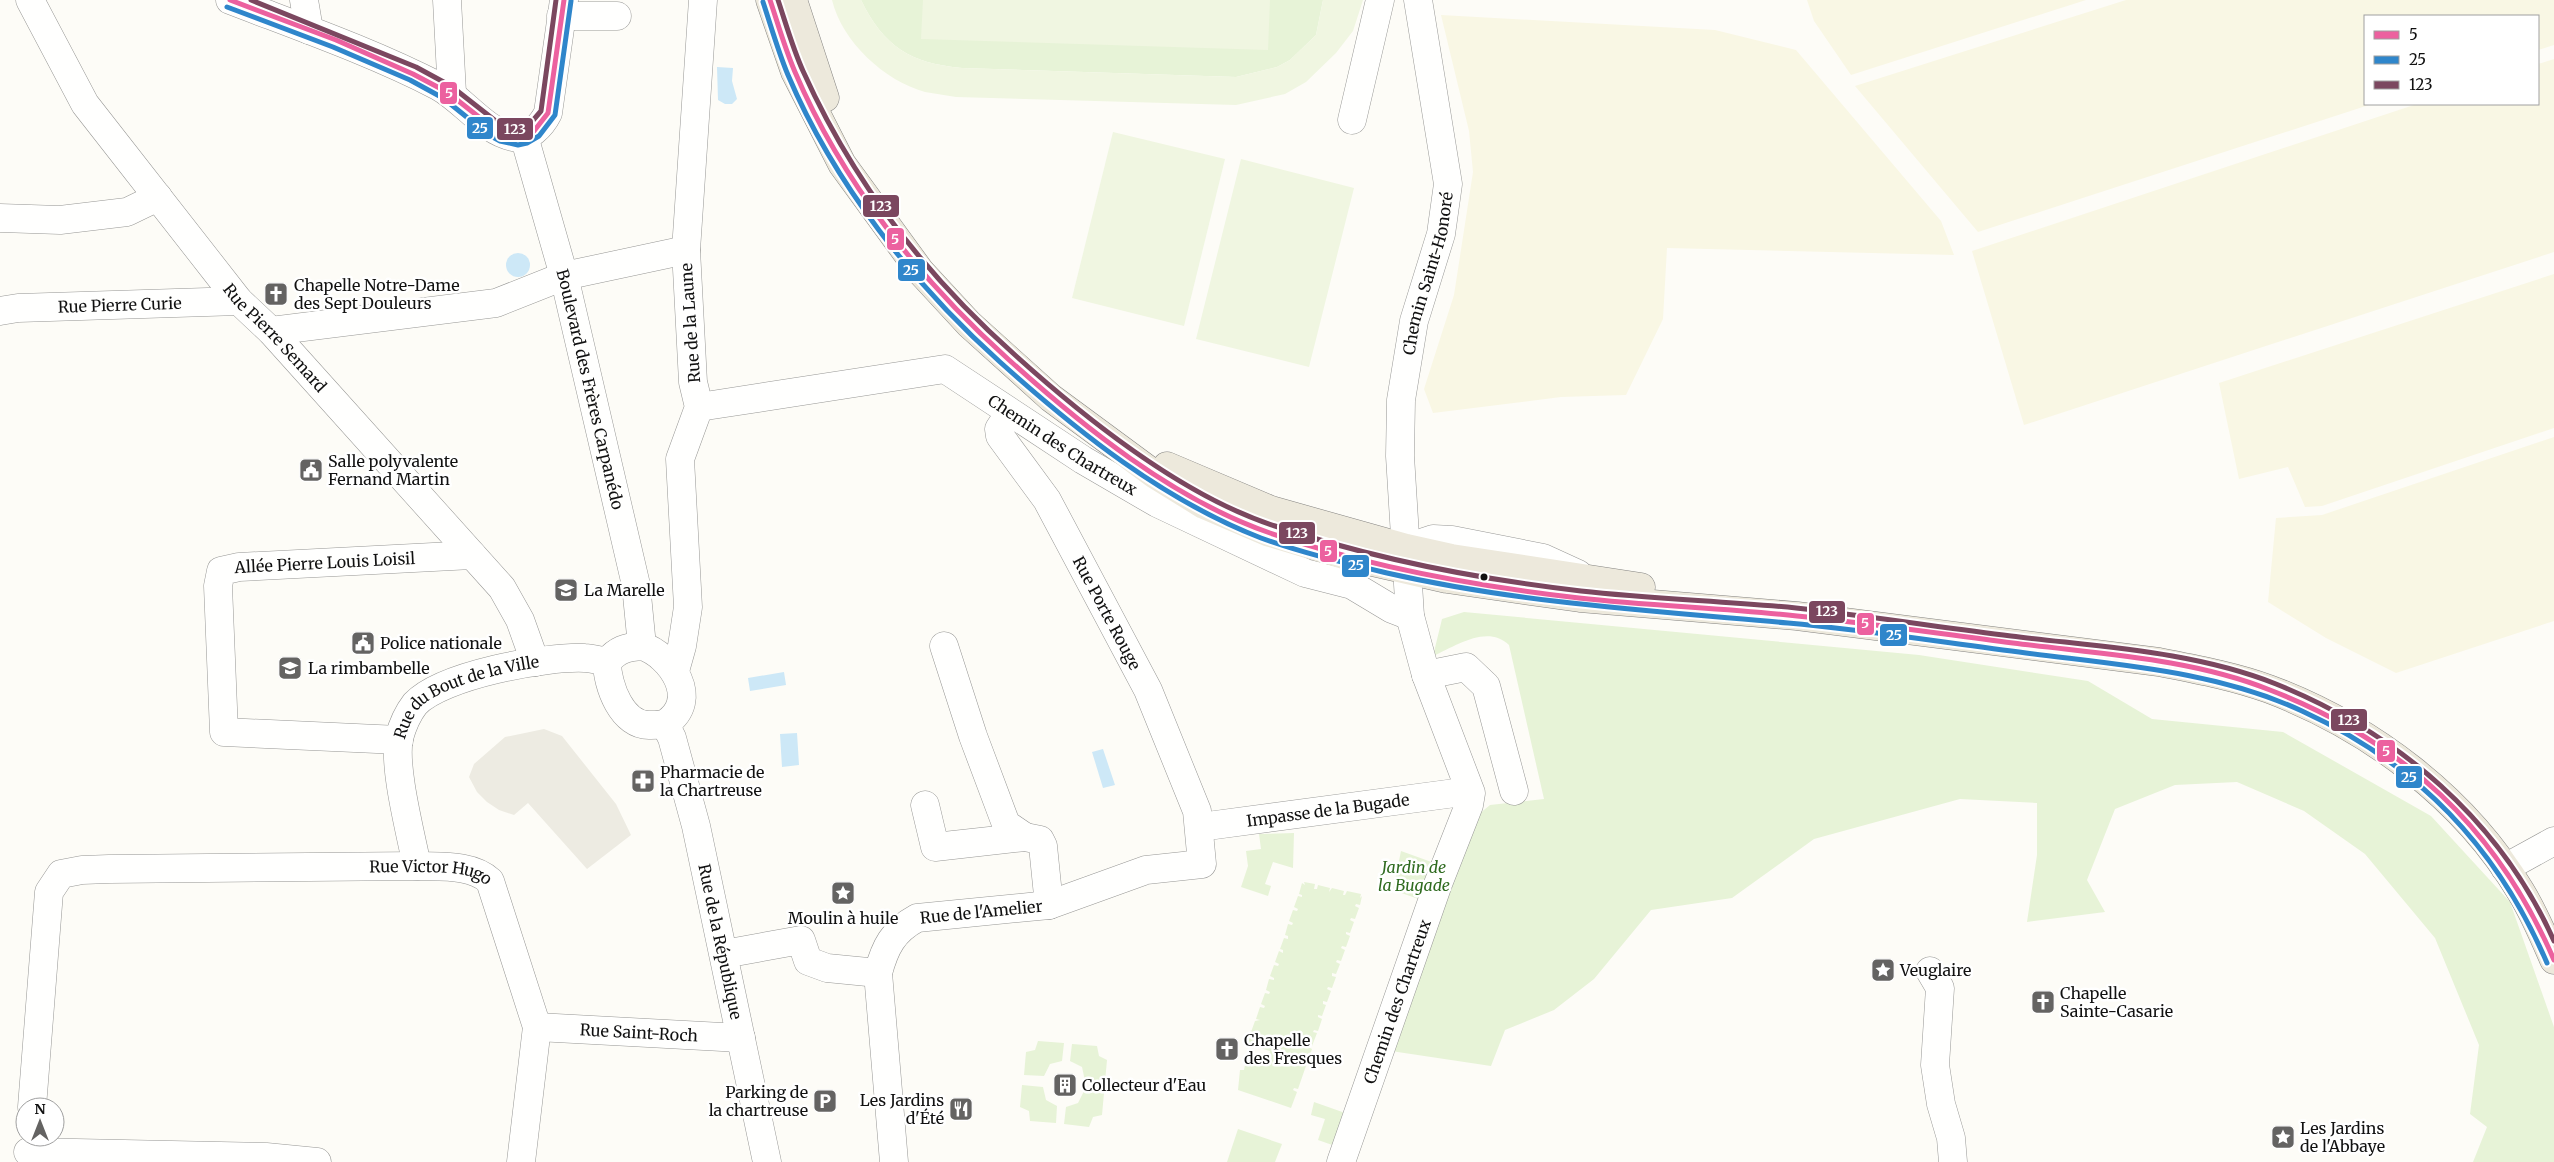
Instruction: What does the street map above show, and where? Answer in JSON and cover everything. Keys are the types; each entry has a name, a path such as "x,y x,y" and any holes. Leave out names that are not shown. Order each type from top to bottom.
{"main road":[{"path":"770,0 795,72 842,164 920,271 969,324 1051,398 1104,435 1154,474 1204,505 1267,532 1580,598 1797,616 2159,662 2212,673 2268,689 2350,727 2395,756 2474,828 2520,891 2554,960"},
{"path":"793,0 828,108 875,209"},
{"path":"1407,560 1451,558 1584,577 1797,616"}],"street":[{"name":"Rue Pierre Semard","path":"30,0 85,104 239,301 270,331 502,588 512,603 535,662"},
{"path":"230,0 309,30 414,74 452,93 484,122 515,138 524,136 539,128 548,113 562,8 617,16"},
{"path":"304,0 309,30"},
{"path":"447,0 452,93"},
{"name":"Rue de la Laune","path":"699,407 693,382 686,250 703,0"},
{"path":"1352,120 1380,0"},
{"name":"Chemin Saint-Honoré","path":"1407,560 1400,456 1400,400 1414,321 1440,234 1448,184 1418,0"},
{"name":"Boulevard des Frères Carpanédo","path":"524,136 564,276 636,585 642,646"},
{"path":"0,218 60,220 126,212 158,197"},
{"path":"270,331 496,303 564,276 686,250"},
{"name":"Rue Pierre Curie","path":"0,311 18,308 239,301"},
{"name":"Chemin des Chartreux","path":"699,407 945,369 1009,414 1157,503 1306,573 1352,584 1392,609 1410,616"},
{"path":"675,671 682,646 688,606 680,459 699,407"},
{"name":"Rue Porte Rouge","path":"1009,414 999,429 1000,436 1047,500 1148,690 1197,811 1200,827"},
{"name":"Allée Pierre Louis Loisil","path":"399,740 224,732 218,586 221,571 239,567 472,555"},
{"name":"Chemin des Chartreux","path":"1341,1162 1438,884 1472,793 1426,675 1410,616 1407,560"},
{"path":"642,646 653,650 675,671 681,683 680,702 676,715 665,724 647,725 634,719 622,708 611,689 607,662 616,652 628,647 642,646"},
{"path":"944,646 973,736 1006,824 1025,837"},
{"name":"Rue du Bout de la Ville","path":"418,866 400,781 399,740 405,721 416,704 453,681 535,662 584,658 607,662"},
{"path":"1426,675 1466,667 1486,686 1514,791"},
{"name":"Rue de la République","path":"665,724 672,738 696,826 767,1162"},
{"name":"Impasse de la Bugade","path":"1200,827 1454,793"},
{"path":"925,805 935,847 1025,837 1034,837 1040,840 1043,846 1049,905"},
{"name":"Rue de l'Amelier","path":"894,1162 878,974 884,953 892,936 903,926 917,918 1049,905 1146,870 1202,864 1200,827"},
{"path":"2505,868 2554,841"},
{"name":"Rue Victor Hugo","path":"33,1097 49,892 61,874 82,870 109,869 418,866 462,869 483,874 490,881 537,1027 521,1162"},
{"path":"724,954 801,940 808,961 827,968 878,974"},
{"path":"1930,971 1940,988 1935,1066 1941,1104 1951,1138 1953,1162"},
{"name":"Rue Saint-Roch","path":"537,1027 741,1038"},
{"path":"29,1150 266,1157 317,1162"}],"shaded area":[{"path":"1807,0 2086,0 1851,75 1814,21"},
{"path":"2126,0 2554,0 2554,45 2539,50 2539,15 2364,15 2364,105 2369,105 1978,232 1855,86"},
{"path":"1441,15 1715,30 1796,50 1941,221 1954,255 1667,248 1663,319 1626,395 1561,397 1433,413 1424,389 1454,295 1473,172 1469,131"},
{"path":"2554,59 2554,252 2024,425 1972,251 2414,105 2539,105 2539,64"},
{"path":"2554,274 2554,428 2322,506 2305,507 2288,467 2239,479 2219,383"},
{"path":"2554,437 2554,621 2396,673 2326,638 2268,602 2276,518 2322,515"},
{"path":"544,729 562,736 616,804 631,835 587,869 528,803 514,815 499,810 477,792 469,777 474,764 505,737"}],"green space":[{"path":"832,0 861,0 879,30 889,41 913,57 944,66 1236,77 1277,67 1290,60 1316,35 1323,0 1363,0 1353,31 1336,53 1306,82 1285,94 1236,105 956,97 925,92 895,79 867,58 845,31 837,16"},
{"path":"861,0 1323,0 1316,35 1290,60 1277,67 1236,77 944,66 913,57 889,41 879,30"},
{"path":"923,0 1270,0 1268,50 921,39"},
{"path":"1113,132 1225,159 1184,326 1072,298"},
{"path":"1241,159 1354,188 1309,367 1196,339"},
{"path":"1464,612 1919,655 2088,681 2152,719 2283,732 2431,816 2510,902 2554,1027 2554,1162 2473,1162 2487,1127 2470,1114 2479,1045 2435,938 2365,854 2304,811 2237,782 2175,785 2115,809 2087,880 2105,912 2027,922 2037,855 2037,803 1960,799 1814,839 1732,898 1651,910 1594,979 1554,1010 1505,1030 1491,1066 1391,1051 1462,828 1490,805 1544,799 1509,645 1491,636 1481,637 1471,639 1433,656 1442,619"},
{"path":"1294,833 1293,868 1273,862 1265,884 1271,886 1268,896 1241,887 1248,866 1246,851 1261,849 1259,834"},
{"name":"Jardin de la Bugade","path":"1401,851 1437,864 1424,901 1393,890"},
{"path":"1304,882 1315,884 1314,889 1317,889 1318,885 1330,888 1329,892 1332,888 1344,891 1343,895 1347,891 1361,894 1360,898 1362,896 1360,905 1356,904 1355,906 1359,908 1355,919 1351,918 1350,920 1354,922 1350,933 1346,932 1350,936 1346,947 1342,946 1341,948 1345,950 1341,961 1337,960 1336,962 1340,964 1336,974 1332,973 1332,976 1336,977 1332,988 1328,987 1327,989 1331,991 1327,1002 1323,1001 1323,1004 1326,1005 1322,1016 1318,1015 1322,1019 1318,1031 1314,1030 1313,1032 1317,1033 1312,1046 1308,1045 1312,1049 1308,1061 1304,1060 1307,1063 1298,1089 1294,1088 1293,1090 1297,1092 1291,1108 1238,1090 1240,1070 1244,1070 1246,1060 1267,1064 1270,1051 1247,1044 1251,1035 1254,1036 1255,1034 1251,1032 1255,1021 1260,1020 1256,1019 1260,1007 1264,1008 1265,1006 1261,1004 1265,993 1269,994 1270,992 1266,990 1269,979 1274,980 1270,976 1274,965 1278,966 1279,964 1275,962 1279,951 1283,953 1283,950 1280,949 1284,938 1288,939 1288,936 1285,935 1288,924 1292,925 1293,923 1289,921 1293,910 1297,911 1298,909 1294,907 1298,896 1302,897 1299,894 1302,883 1305,885"},
{"path":"1038,1041 1064,1043 1062,1061 1050,1064 1044,1076 1024,1075 1026,1052 1035,1050"},
{"path":"1072,1044 1097,1046 1099,1056 1107,1060 1105,1082 1085,1081 1082,1067 1070,1061"},
{"path":"1022,1085 1043,1087 1046,1100 1057,1106 1056,1123 1030,1121 1029,1111 1020,1107"},
{"path":"1084,1091 1104,1093 1102,1115 1093,1117 1089,1127 1064,1124 1066,1107 1078,1103"},
{"path":"1314,1102 1348,1114 1338,1147 1318,1140 1325,1119 1311,1115"},
{"path":"1238,1129 1282,1144 1275,1162 1227,1162"}],"water":[{"path":"717,67 733,68 732,81 737,99 732,104 725,104 718,100"},
{"path":"518,253 523,254 529,260 529,270 523,276 518,277 513,276 507,270 506,265 507,260 513,254"},
{"path":"784,672 786,685 750,691 748,678"},
{"path":"797,733 799,765 782,767 780,734"},
{"path":"1103,749 1115,785 1103,788 1092,752"}],"transit line":[{"name":"5","path":"230,0 336,40 413,74 447,92 493,128 519,138 534,131 548,113 564,0"},
{"name":"123","path":"251,0 416,67 451,86 497,122 518,130 529,125 541,111 556,0"},
{"name":"5","path":"770,0 795,72 814,113 860,190 914,262 944,296 1008,359 1067,410 1131,459 1199,501 1234,519 1270,533 1345,556 1423,574 1501,588 1579,598 1770,613 1878,625 2111,654 2176,664 2239,679 2318,711 2363,736 2404,763 2441,795 2474,830 2504,869 2531,913 2554,960"},
{"name":"123","path":"778,0 799,63 844,150 894,224 951,293 1015,355 1104,430 1137,454 1205,496 1240,513 1312,538 1388,558 1465,574 1581,591 1796,608 2112,647 2179,657 2244,673 2276,684 2321,704 2363,728 2403,755 2440,786 2474,819 2505,857 2532,897 2554,941"},
{"name":"25","path":"227,7 333,47 410,80 443,98 489,135 500,141 518,145 527,143 539,136 555,115 571,1"},
{"name":"25","path":"763,2 784,66 828,154 852,193 907,265 968,332 1060,414 1123,462 1190,504 1261,538 1308,553 1387,573 1486,592 1586,605 1847,629 2132,666 2201,678 2269,698 2302,711 2344,732 2382,756 2417,783 2449,813 2478,846 2504,882 2527,921 2547,963"}],"place":[{"name":"Chapelle Notre-Dame des Sept Douleurs","path":"276,294"},
{"name":"Salle polyvalente Fernand Martin","path":"311,470"},
{"name":"La Marelle","path":"566,590"},
{"name":"Police nationale","path":"363,643"},
{"name":"La rimbambelle","path":"290,668"},
{"name":"Pharmacie de la Chartreuse","path":"643,781"},
{"name":"Moulin à huile","path":"843,893"},
{"name":"Veuglaire","path":"1883,970"},
{"name":"Chapelle Sainte-Casarie","path":"2043,1002"},
{"name":"Chapelle des Fresques","path":"1227,1049"},
{"name":"Collecteur d'Eau","path":"1065,1085"},
{"name":"Parking de la chartreuse","path":"825,1101"},
{"name":"Les Jardins d'Été","path":"961,1109"},
{"name":"Les Jardins de l'Abbaye","path":"2283,1137"}]}
